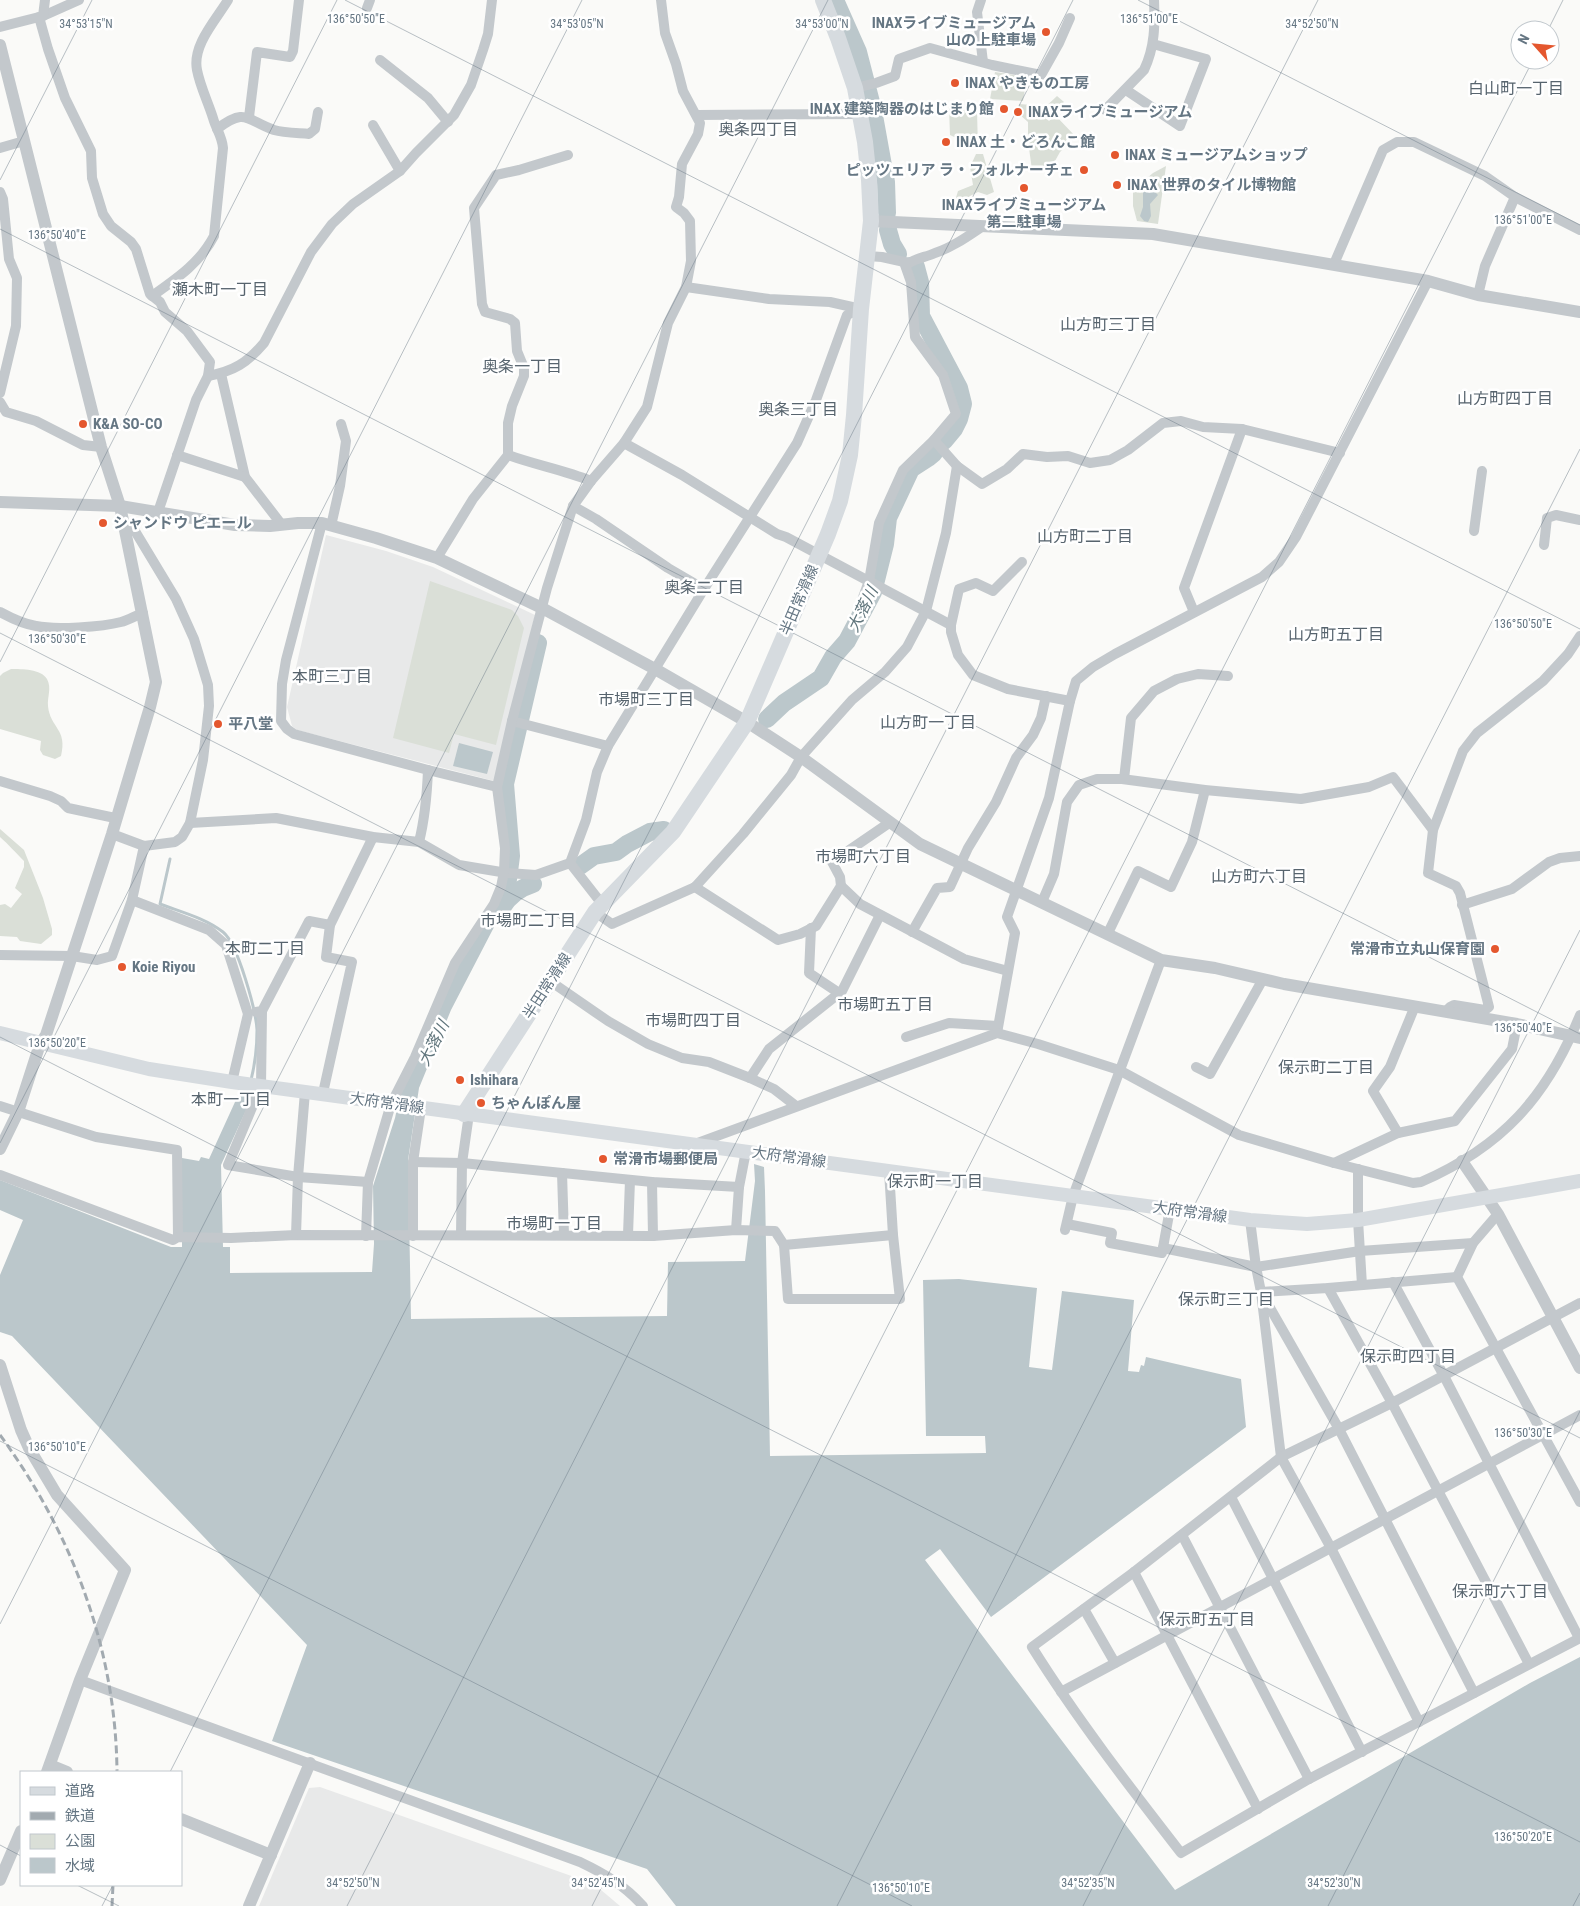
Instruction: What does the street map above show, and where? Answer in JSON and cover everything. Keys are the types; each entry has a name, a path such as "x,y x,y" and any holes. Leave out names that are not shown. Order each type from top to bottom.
{"main road":[{"name":"半田常滑線","path":"467,1114 598,908 674,832 747,722 840,500 850,455 861,309 871,221 869,180 859,87 822,0"},
{"name":"大府常滑線","path":"0,1033 149,1069 248,1084 1250,1220 1307,1224 1358,1220 1580,1181"}],"street":[{"path":"45,0 41,16 48,49 65,98 91,151 92,178 103,214 111,226 131,242 136,249 152,296 160,302 165,312 187,331 210,362 208,376 196,400 158,512"},
{"path":"0,27 41,16 79,0"},
{"path":"152,296 187,271 209,246 214,236 223,148 222,137 217,129 199,79 196,63 200,46 228,0"},
{"path":"249,117 257,52 290,57 293,51 299,0"},
{"path":"208,376 221,374 243,365 264,343 311,252 332,224 353,204 400,171 416,152 448,122 463,101 483,50 488,34 492,0"},
{"path":"366,1236 368,1182 394,1104 455,963 494,904 509,873 497,787 542,608 572,506 624,443 648,407 668,322 686,286 691,261 690,221 676,207 679,197 682,164 698,134 700,123 683,91 665,33 661,0"},
{"path":"981,0 977,12 984,62"},
{"path":"1105,110 1144,70 1153,44 1155,30 1154,0"},
{"path":"859,87 895,76 899,58 930,48 1041,75 1060,43 1070,18"},
{"path":"0,44 101,446 120,506 156,682 115,818 112,834 46,1035 40,1044 18,1112 0,1149"},
{"path":"1126,90 1180,126 1206,59 1153,44"},
{"path":"380,60 428,98 448,122"},
{"path":"217,129 231,118 249,117 274,130 309,134 316,128 318,112"},
{"path":"697,115 861,114"},
{"path":"373,125 400,171"},
{"path":"0,148 24,142"},
{"path":"1334,264 1383,150 1398,142 1414,142 1485,176 1515,198 1580,230"},
{"path":"437,558 473,499 508,455 508,423 512,406 524,376 524,368 518,351 515,323 510,319 485,312 482,304 474,208 496,175 568,155"},
{"path":"0,192 3,199 9,259 17,278 16,326 1,380 0,393"},
{"path":"1478,295 1485,266 1515,198"},
{"path":"871,221 1152,234 1428,281 1478,295 1578,309"},
{"path":"867,256 909,263 965,239 984,226"},
{"path":"861,603 873,584 880,523 903,470 934,440 956,414 943,374 915,337 911,282 904,262"},
{"path":"997,1030 1015,933 1007,917 1049,798 1076,681 1093,667 1157,630 1262,577 1279,562 1296,537 1428,281"},
{"path":"686,286 769,299 830,302 861,309"},
{"path":"570,863 586,820 597,772 608,746 704,589 797,443 816,400 848,315 861,309"},
{"path":"221,374 245,477 282,525"},
{"path":"0,402 6,412 36,421 83,445 101,446"},
{"path":"934,440 957,466 982,484 1007,469 1023,454 1047,457 1068,456 1090,463 1110,460 1128,450 1163,423 1181,421 1203,426 1242,429 1340,453"},
{"path":"341,424 346,441 344,461 286,660 282,684 281,721 294,734 497,787"},
{"path":"1194,612 1184,588 1242,429"},
{"path":"624,443 777,534 786,536 951,625"},
{"path":"177,455 245,477"},
{"path":"508,455 531,464 576,475 591,481"},
{"path":"570,863 598,908 612,924 695,887 743,834 791,775 801,757 852,700 885,672 907,647 926,611 946,533 957,466"},
{"path":"1474,531 1482,471"},
{"path":"0,502 120,506 235,525 270,526 298,523 326,525 376,538 437,558 542,608 655,669 747,722 801,757 920,844 1161,960 1215,968 1263,979 1517,1024 1576,1038"},
{"path":"572,506 596,519 668,568 704,589"},
{"path":"1544,545 1547,518 1556,515 1580,520"},
{"path":"112,834 144,846 175,842 182,837 190,823 203,760 209,706 205,672 194,639 176,599 135,531 124,526"},
{"path":"1022,562 993,591 976,583 959,589 951,625 958,655 973,674 1008,689 1070,701"},
{"path":"0,612 19,621 37,626 52,627 76,627 120,622 142,614"},
{"path":"1446,1011 1454,1005 1485,1010 1489,1007 1460,893 1456,886 1428,873 1433,830 1459,759 1473,737 1538,686 1568,654 1580,636"},
{"path":"1124,779 1131,718 1154,691 1177,679 1198,674 1228,676"},
{"path":"912,932 937,888 950,887 961,863 996,802 1016,758 1033,735 1046,696"},
{"path":"513,721 608,746"},
{"path":"419,842 427,800 428,770"},
{"path":"1042,902 1054,874 1067,802 1079,785 1097,779 1124,779 1205,790 1301,799 1368,787 1393,777 1433,830"},
{"path":"0,780 50,796 61,801 68,808 115,818"},
{"path":"1108,933 1138,871 1171,886 1192,842 1205,790"},
{"path":"1049,798 1067,802"},
{"path":"190,823 276,818 373,837 419,842 459,865 509,873 536,875 570,863"},
{"path":"695,887 778,940 816,926 841,886 840,877 832,862 889,823"},
{"path":"323,1093 352,962 326,957 330,925 373,837"},
{"path":"0,955 72,956 97,960 112,956 132,900 144,846"},
{"path":"1462,905 1512,889 1549,862 1560,858 1580,856"},
{"path":"841,886 860,904 964,959 1008,971"},
{"path":"132,900 209,930 226,945 248,1014 248,1084"},
{"path":"750,1078 769,1049 839,993 880,915"},
{"path":"330,925 309,921 261,1012 248,1084 228,1165 298,1177 368,1182"},
{"path":"811,928 809,974 839,993"},
{"path":"1161,960 1073,1196 1066,1227 1112,1233 1110,1243 1162,1253 1170,1209"},
{"path":"1196,1067 1210,1074 1263,979"},
{"path":"550,981 608,1021 648,1044 682,1058 709,1062 750,1078 774,1089 796,1106"},
{"path":"1398,1133 1372,1091 1390,1067 1415,1006"},
{"path":"248,1014 261,1012"},
{"path":"906,1037 949,1023 997,1030 1119,1070 1239,1134 1334,1164 1414,1183 1421,1182 1462,1161 1500,1135 1532,1102 1576,1038 1580,1015"},
{"path":"1334,1164 1398,1133 1455,1122 1512,1049 1517,1024"},
{"path":"694,1145 863,1083 997,1030"},
{"path":"296,1235 298,1177 306,1092"},
{"path":"0,1106 96,1137 177,1150 178,1237"},
{"path":"413,1236 414,1162 418,1108"},
{"path":"461,1235 462,1164 467,1114"},
{"path":"736,1230 746,1151"},
{"path":"1462,1161 1498,1214 1580,1368"},
{"path":"414,1162 462,1164 652,1182 740,1187"},
{"path":"1358,1170 1358,1220 1362,1285"},
{"path":"0,1174 173,1240 178,1237 231,1238 296,1235 653,1236 736,1230 775,1231 784,1245 788,1299 900,1298 893,1235 889,1171"},
{"path":"562,1173 564,1235"},
{"path":"628,1235 630,1180"},
{"path":"652,1182 653,1236"},
{"path":"1457,1277 1473,1243 1498,1214"},
{"path":"1250,1220 1261,1292 1281,1458 1331,1548 1419,1722"},
{"path":"784,1245 893,1235"},
{"path":"1163,1248 1256,1267 1360,1250 1473,1243"},
{"path":"1261,1292 1457,1277"},
{"path":"1457,1277 1580,1502"},
{"path":"1393,1282 1444,1376 1579,1638 1309,1779 1181,1853 1060,1692 1032,1647 1134,1572 1281,1458 1392,1403 1444,1376 1580,1304"},
{"path":"1328,1288 1392,1403 1529,1664"},
{"path":"1261,1292 1339,1429 1474,1693"},
{"path":"0,1365 21,1430 29,1448 57,1495 126,1570 80,1680 49,1769"},
{"path":"1060,1692 1580,1415"},
{"path":"1231,1497 1362,1752"},
{"path":"1182,1535 1309,1779"},
{"path":"1134,1572 1258,1809"},
{"path":"1084,1609 1115,1663"},
{"path":"80,1680 580,1862 601,1872 628,1890 643,1906"},
{"path":"249,1906 310,1763"},
{"path":"182,1819 271,1855"},
{"path":"0,1880 20,1834"}],"shaded area":[{"path":"326,535 386,551 433,567 535,615 494,781 297,730 292,726 287,707"},
{"path":"320,1787 594,1884 620,1906 259,1906 309,1788"}],"green space":[{"path":"995,72 1027,77 1023,101 990,99"},
{"path":"1057,96 1064,102 1049,118 1041,111"},
{"path":"1019,104 1032,105 1049,121 1055,115 1076,137 1060,152 1050,170 1032,170 1028,141 1028,122 1019,114"},
{"path":"949,108 977,111 978,148 950,135"},
{"path":"976,154 983,154 994,192 987,195 978,192 970,196 966,202 955,201 958,191 973,185 970,167"},
{"path":"1166,166 1158,224 1137,221 1133,206 1133,190 1153,173"},
{"path":"974,196 980,197 983,202 974,206 970,203 970,198"},
{"path":"430,581 512,610 518,616 524,628 496,745 454,734 449,753 393,738"},
{"path":"11,669 36,671 47,679 49,686 49,713 62,740 61,756 55,759 43,755 40,750 41,741 0,729 0,676"},
{"path":"0,829 24,850 43,898 52,935 41,944 20,941 17,937 0,936 0,905 5,904 11,908 22,894 15,888 24,867 24,861 0,837"}],"water":[{"path":"1154,191 1158,195 1150,204 1151,216 1148,222 1144,221 1140,216 1143,207 1143,192"},
{"path":"459,743 493,752 487,774 453,766"},
{"path":"508,881 510,894 516,893 506,904 451,1010 419,1088 408,1160 411,1319 667,1316 668,1262 745,1261 755,1181 754,1164 764,1167 770,1456 986,1453 985,1436 926,1436 923,1280 959,1279 1037,1288 1029,1367 1052,1370 1062,1291 1134,1300 1128,1371 1139,1372 1141,1365 1144,1366 1146,1357 1241,1379 1246,1427 991,1617 940,1549 925,1560 1175,1890 1530,1683 1580,1657 1580,1906 676,1906 647,1869 272,1741 307,1645 12,1336 0,1332 0,1275 23,1220 0,1210 0,1180 171,1247 182,1247 182,1158 199,1161 201,1157 209,1159 240,1091 254,1093 221,1165 223,1247 230,1247 230,1273 372,1272 374,1244 373,1186 395,1118 400,1095 458,964 501,898"}],"waterway":[{"name":"大落川","path":"835,0 858,52 873,110 886,182 887,213"},
{"name":"大落川","path":"888,230 892,244 898,254"},
{"name":"大落川","path":"910,266 916,267 920,282 921,316 959,388 963,404 954,429 944,441"},
{"name":"大落川","path":"767,719 784,703 821,678 833,657 847,641 873,592 885,544 888,518 911,469 934,453"},
{"path":"505,902 511,856 505,784 538,643"},
{"name":"大落川","path":"580,866 594,856 616,852 650,832 664,830"},
{"path":"170,859 160,904 201,919 223,932 229,939 240,963 250,994 257,1030 256,1055 251,1080"},
{"name":"大落川","path":"501,909 515,894 533,884"}],"railway":[{"path":"0,1435 26,1473 49,1512 85,1594 99,1637 108,1681 115,1726 117,1771"},
{"path":"112,1906 113,1886"}],"place":[{"name":"INAXライブミュージアム 山の上駐車場","path":"1046,32"},
{"name":"INAX やきもの工房","path":"955,83"},
{"name":"INAX 建築陶器のはじまり館","path":"1004,109"},
{"name":"INAXライブミュージアム","path":"1018,112"},
{"name":"INAX 土・どろんこ館","path":"946,142"},
{"name":"INAX ミュージアムショップ","path":"1115,155"},
{"name":"ピッツェリア ラ・フォルナーチェ","path":"1084,170"},
{"name":"INAX 世界のタイル博物館","path":"1117,185"},
{"name":"INAXライブミュージアム 第二駐車場","path":"1024,188"},
{"name":"K&A SO-CO","path":"83,424"},
{"name":"シャンドウ ピエール","path":"103,523"},
{"name":"平八堂","path":"218,724"},
{"name":"常滑市立丸山保育園","path":"1495,949"},
{"name":"Koie Riyou","path":"122,967"},
{"name":"Ishihara","path":"460,1080"},
{"name":"ちゃんぽん屋","path":"481,1103"},
{"name":"常滑市場郵便局","path":"603,1159"}],"district":[{"name":"白山町一丁目","path":"1516,88"},
{"name":"奥条四丁目","path":"758,129"},
{"name":"瀬木町一丁目","path":"220,289"},
{"name":"山方町三丁目","path":"1108,324"},
{"name":"奥条一丁目","path":"522,366"},
{"name":"山方町四丁目","path":"1505,398"},
{"name":"奥条三丁目","path":"798,409"},
{"name":"山方町二丁目","path":"1085,536"},
{"name":"奥条二丁目","path":"704,587"},
{"name":"山方町五丁目","path":"1336,634"},
{"name":"本町三丁目","path":"332,676"},
{"name":"市場町三丁目","path":"646,699"},
{"name":"山方町一丁目","path":"928,722"},
{"name":"市場町六丁目","path":"863,856"},
{"name":"山方町六丁目","path":"1259,876"},
{"name":"市場町二丁目","path":"528,920"},
{"name":"本町二丁目","path":"265,948"},
{"name":"市場町五丁目","path":"885,1004"},
{"name":"市場町四丁目","path":"693,1020"},
{"name":"保示町二丁目","path":"1326,1067"},
{"name":"本町一丁目","path":"231,1099"},
{"name":"保示町一丁目","path":"935,1181"},
{"name":"市場町一丁目","path":"554,1223"},
{"name":"保示町三丁目","path":"1226,1299"},
{"name":"保示町四丁目","path":"1408,1356"},
{"name":"保示町六丁目","path":"1500,1591"},
{"name":"保示町五丁目","path":"1207,1619"}]}
